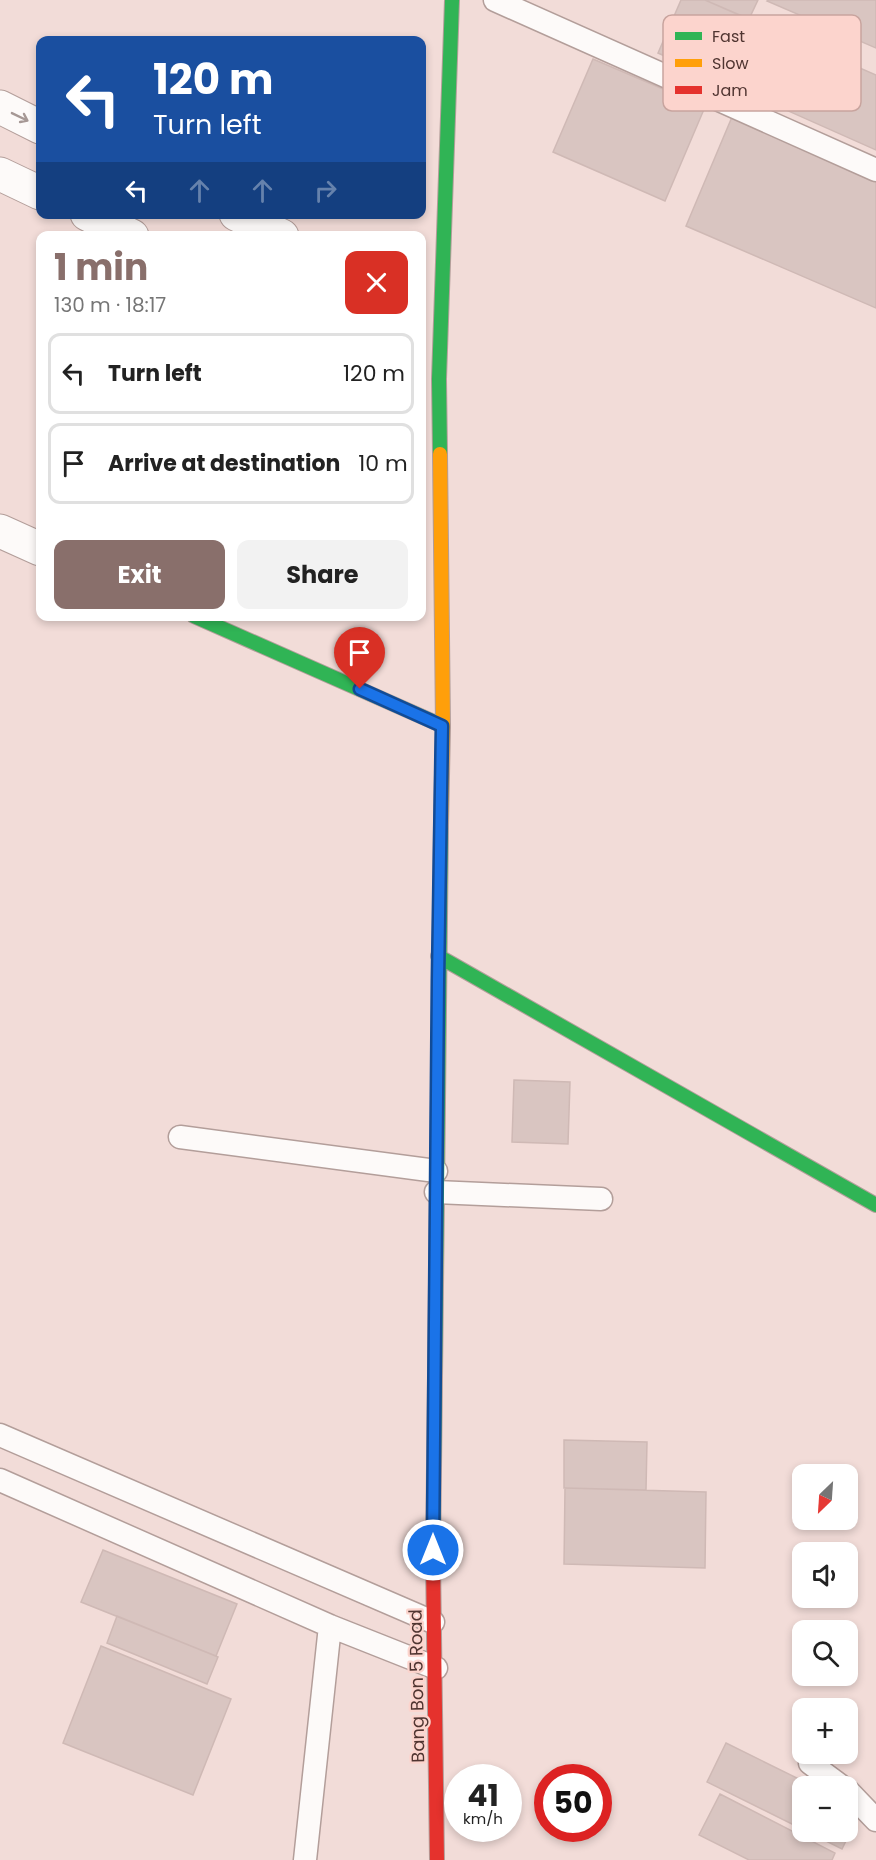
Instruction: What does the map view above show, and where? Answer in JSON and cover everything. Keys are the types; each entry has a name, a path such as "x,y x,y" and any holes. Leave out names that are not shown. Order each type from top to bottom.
{"main road":[{"name":"Bang Bon 5 Road","path":"437,1860 436,1668 433,1622 442,726 430,375 432,303 452,0"},
{"path":"205,621 442,726"},
{"path":"438,956 876,1205"}],"street":[{"path":"0,107 36,125"},
{"path":"0,174 36,191"},
{"path":"97,219 122,231"},
{"path":"246,219 272,231"},
{"path":"0,531 36,547"}],"lane":[{"path":"495,0 663,75"},
{"path":"744,111 876,170"},
{"path":"180,1137 436,1182 601,1199"},
{"path":"0,1435 433,1622"},
{"path":"0,1480 330,1626 436,1668"},
{"path":"306,1860 330,1626"},
{"path":"811,1764 828,1776"},
{"path":"858,1801 876,1820"}],"building":[{"path":"681,0 705,0 739,15 674,15"},
{"path":"705,0 758,0 751,15 740,15"},
{"path":"768,0 876,0 876,48 861,42 861,15 799,15"},
{"path":"663,41 663,55 658,53"},
{"path":"593,59 663,89 663,111 703,111 665,201 553,152"},
{"path":"861,68 876,75 876,150 788,111 861,111"},
{"path":"732,117 876,179 876,308 686,226"},
{"path":"514,1080 570,1082 568,1144 512,1142"},
{"path":"564,1440 647,1442 646,1490 564,1488"},
{"path":"565,1488 706,1492 705,1568 564,1564"},
{"path":"103,1550 237,1604 216,1656 81,1602"},
{"path":"117,1616 218,1657 207,1684 107,1643"},
{"path":"101,1646 231,1699 193,1795 63,1743"},
{"path":"726,1743 793,1776 792,1824 707,1782"},
{"path":"720,1794 792,1831 792,1842 814,1842 835,1853 832,1860 749,1860 699,1835"},
{"path":"828,1842 845,1842 842,1849"}],"traffic: fast":[{"path":"440,454 439,379 452,0"},
{"path":"205,621 443,726"},
{"path":"433,1560 441,825"},
{"path":"438,956 876,1205"}],"traffic: slow":[{"path":"440,454 443,726 441,825"}],"traffic: jam":[{"path":"433,1560 437,1860"}],"route":[{"path":"360,689 442,726 435,1192 433,1550"}]}
